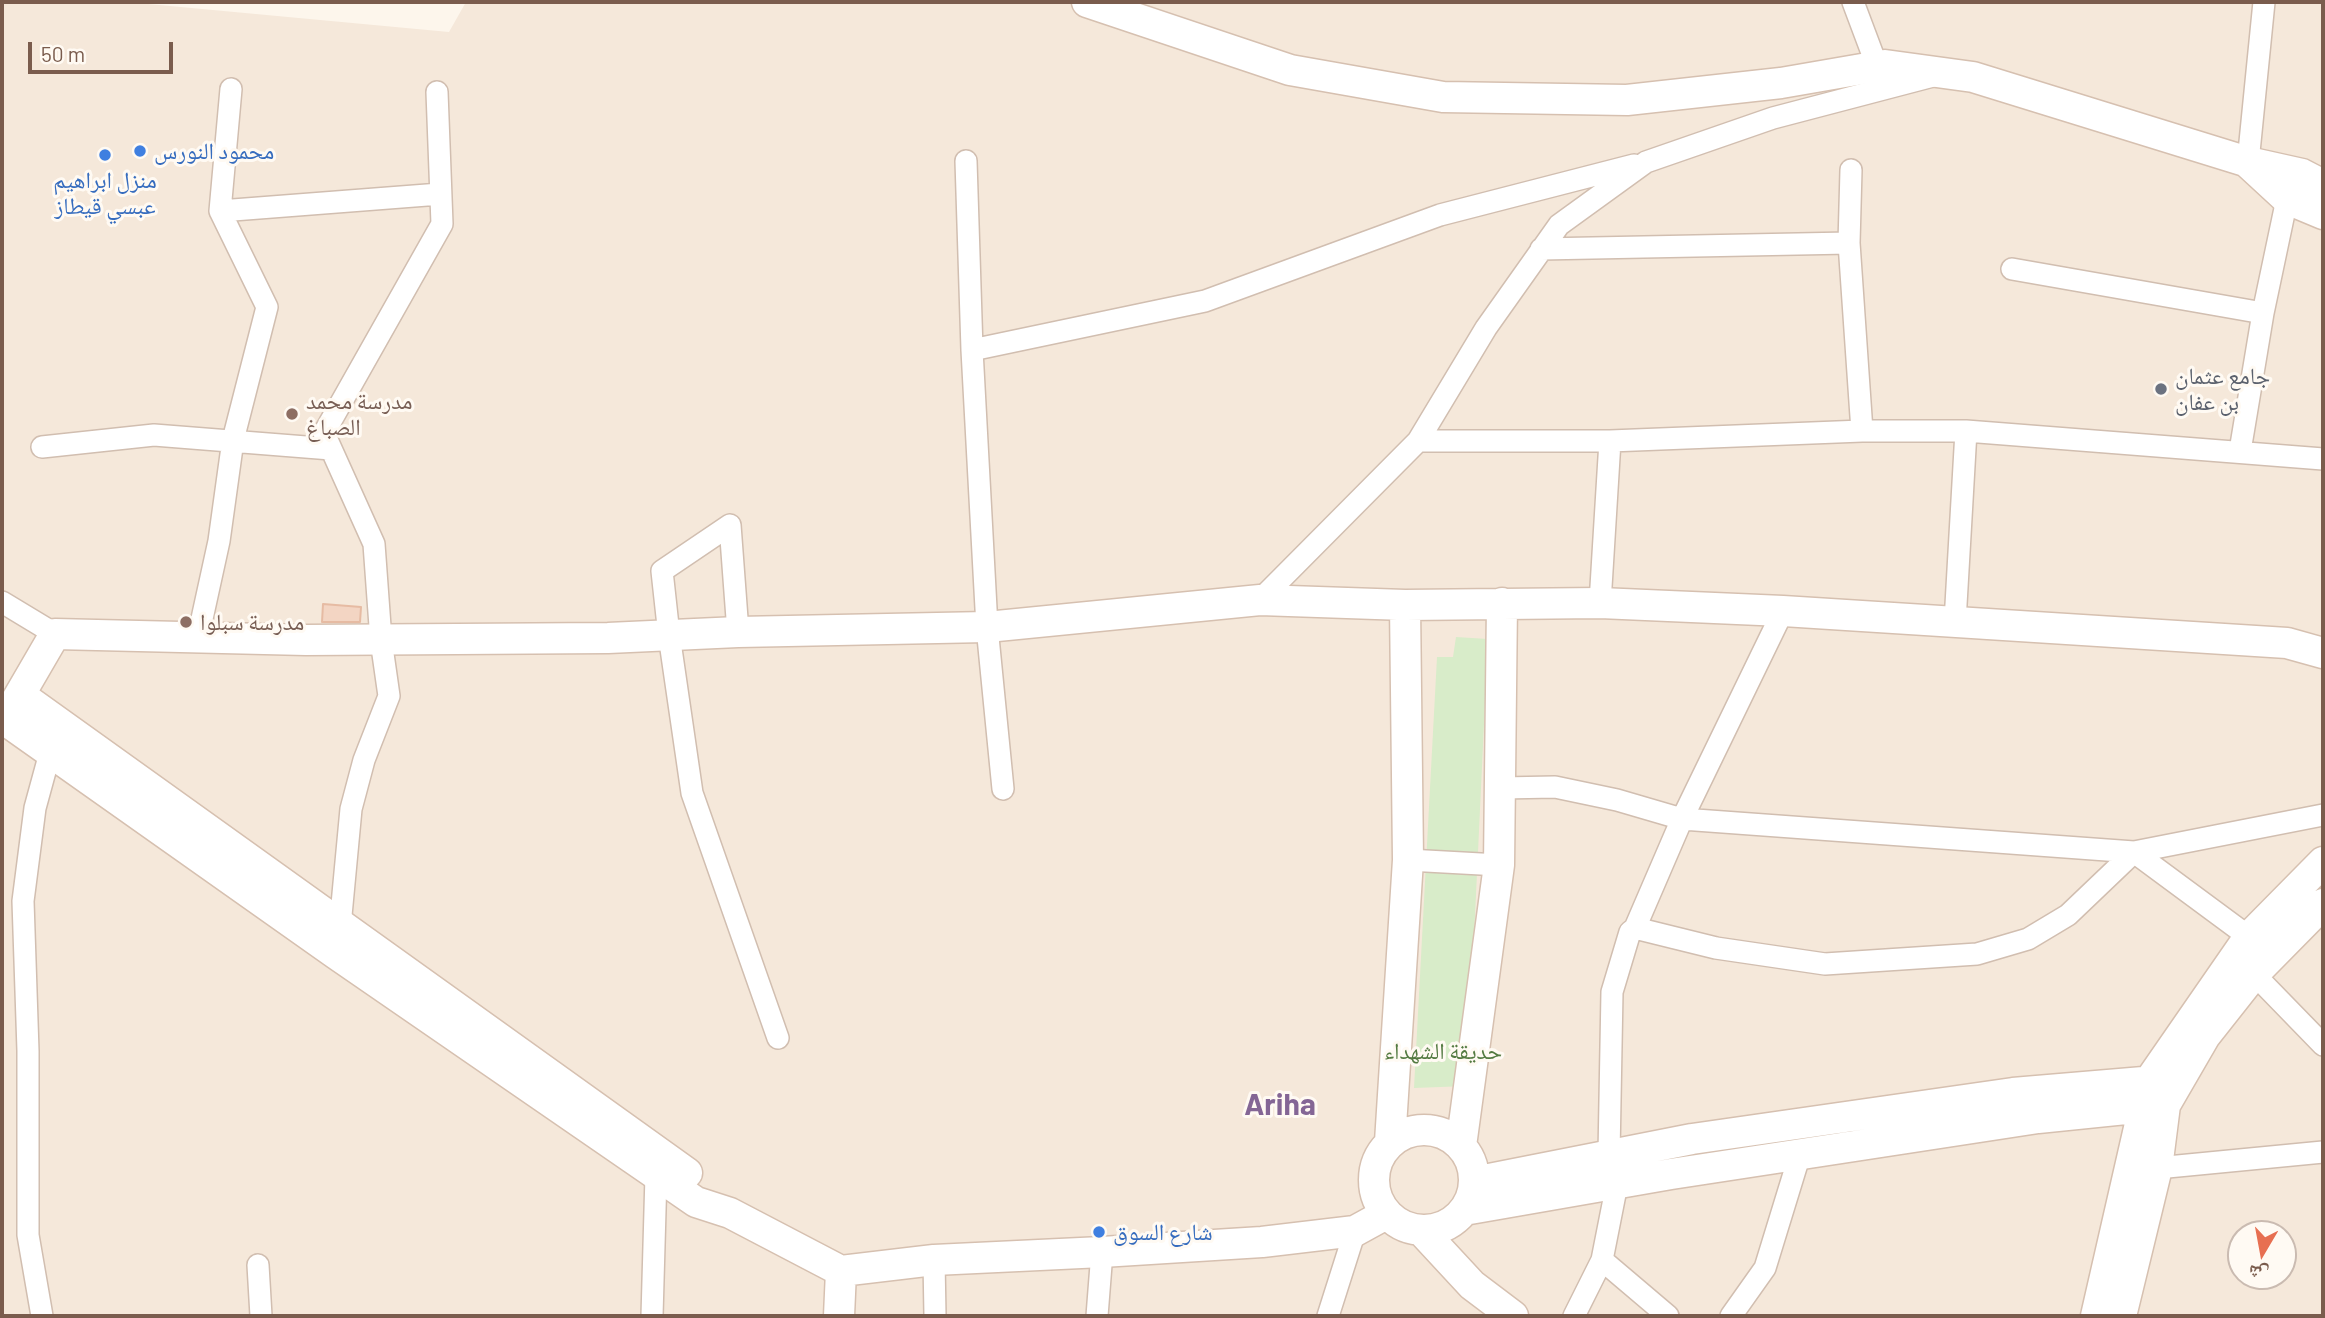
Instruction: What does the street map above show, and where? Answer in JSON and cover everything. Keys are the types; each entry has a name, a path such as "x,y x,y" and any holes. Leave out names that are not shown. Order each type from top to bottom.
{"main road":[{"path":"1087,2 1290,70 1443,97 1628,100 1781,83 1885,65 1973,77 2248,162 2302,174 2323,185"},
{"path":"2248,162 2287,199 2323,214"},
{"path":"6,719 55,634 381,640 608,638 738,632 987,627 1260,600 1405,605 1600,603 1783,611 2287,643 2323,653"},
{"path":"1461,1146 1499,865 1502,603"},
{"path":"1390,1142 1408,860 1405,605"},
{"path":"6,719 50,753 696,1202 730,1213 841,1271 934,1259 1262,1242 1356,1231 1386,1214"},
{"path":"6,719 340,926 709,1188 730,1213"},
{"path":"2096,1316 2160,1093 2249,937 2323,862"},
{"path":"2121,1316 2157,1168 2160,1093 2254,974 2323,904"},
{"path":"1474,1182 1692,1139 2013,1093 2160,1093"},
{"path":"1464,1210 1800,1154 2038,1118 2160,1093"},
{"path":"1419,1130 1449,1136 1461,1146 1474,1172 1474,1182 1464,1210 1448,1224 1432,1230 1420,1230 1399,1224 1386,1214 1377,1200 1373,1185 1374,1169 1380,1154 1390,1142 1404,1133 1419,1130"},
{"path":"1420,1230 1472,1285 1513,1316"},
{"path":"839,1316 841,1271"}],"street":[{"path":"1853,2 1877,66"},
{"path":"2248,162 2264,2"},
{"path":"972,350 1205,301 1440,215 1646,162 1773,118 1945,73"},
{"path":"198,637 219,541 233,440 267,307 220,211 231,89"},
{"path":"340,926 351,809 364,760 389,696 381,640 374,544 324,433 442,224 437,92"},
{"path":"966,161 972,350 987,627 1003,789"},
{"path":"1260,600 1418,441 1486,328 1559,225 1646,162"},
{"path":"1852,170 1849,243 1861,430"},
{"path":"220,211 440,194"},
{"path":"2240,451 2263,313 2287,199"},
{"path":"1541,249 1849,243"},
{"path":"2012,268 2263,313"},
{"path":"1418,441 1610,441 1861,430 1966,431 2323,459"},
{"path":"1955,622 1966,431"},
{"path":"42,447 154,435 331,449"},
{"path":"1600,603 1610,441"},
{"path":"738,632 730,525 662,572 692,793 778,1038"},
{"path":"2,601 55,634"},
{"path":"1574,1316 1602,1260 1617,1184 1609,1154 1612,992 1630,932 1635,928 1682,819 1783,611"},
{"path":"42,1316 28,1235 28,1051 23,901 35,808 50,753"},
{"path":"1501,788 1555,787 1617,800 1682,819 2134,852 2323,816"},
{"path":"1635,928 1716,948 1825,964 1978,954 2028,939 2068,915 2134,852"},
{"path":"2134,852 2249,937"},
{"path":"1408,860 1499,865"},
{"path":"2254,974 2323,1045"},
{"path":"2157,1168 2323,1152"},
{"path":"1731,1316 1765,1268 1800,1154"},
{"path":"652,1316 656,1175"},
{"path":"1328,1316 1356,1231"},
{"path":"1097,1316 1102,1252"},
{"path":"934,1259 935,1316"},
{"path":"1602,1260 1668,1316"},
{"path":"258,1265 261,1316"}],"shaded area":[{"path":"2,2 127,2 449,32 466,2 2323,2 2323,1316 2,1316"}],"green space":[{"name":"حديقة الشهداء","path":"1456,637 1488,639 1467,1086 1414,1088 1437,657 1453,657"}],"building":[{"path":"323,604 361,607 360,622 322,622"}],"place":[{"name":"محمود النورس","path":"140,151"},
{"name":"منزل ابراهيم عبسي قيطاز","path":"105,155"},
{"name":"جامع عثمان بن عفان","path":"2161,389"},
{"name":"مدرسة محمد الصباغ","path":"292,414"},
{"name":"مدرسة سبلوا","path":"186,622"},
{"name":"شارع السوق","path":"1099,1232"}],"district":[{"name":"Ariha","path":"1280,1105"}]}
